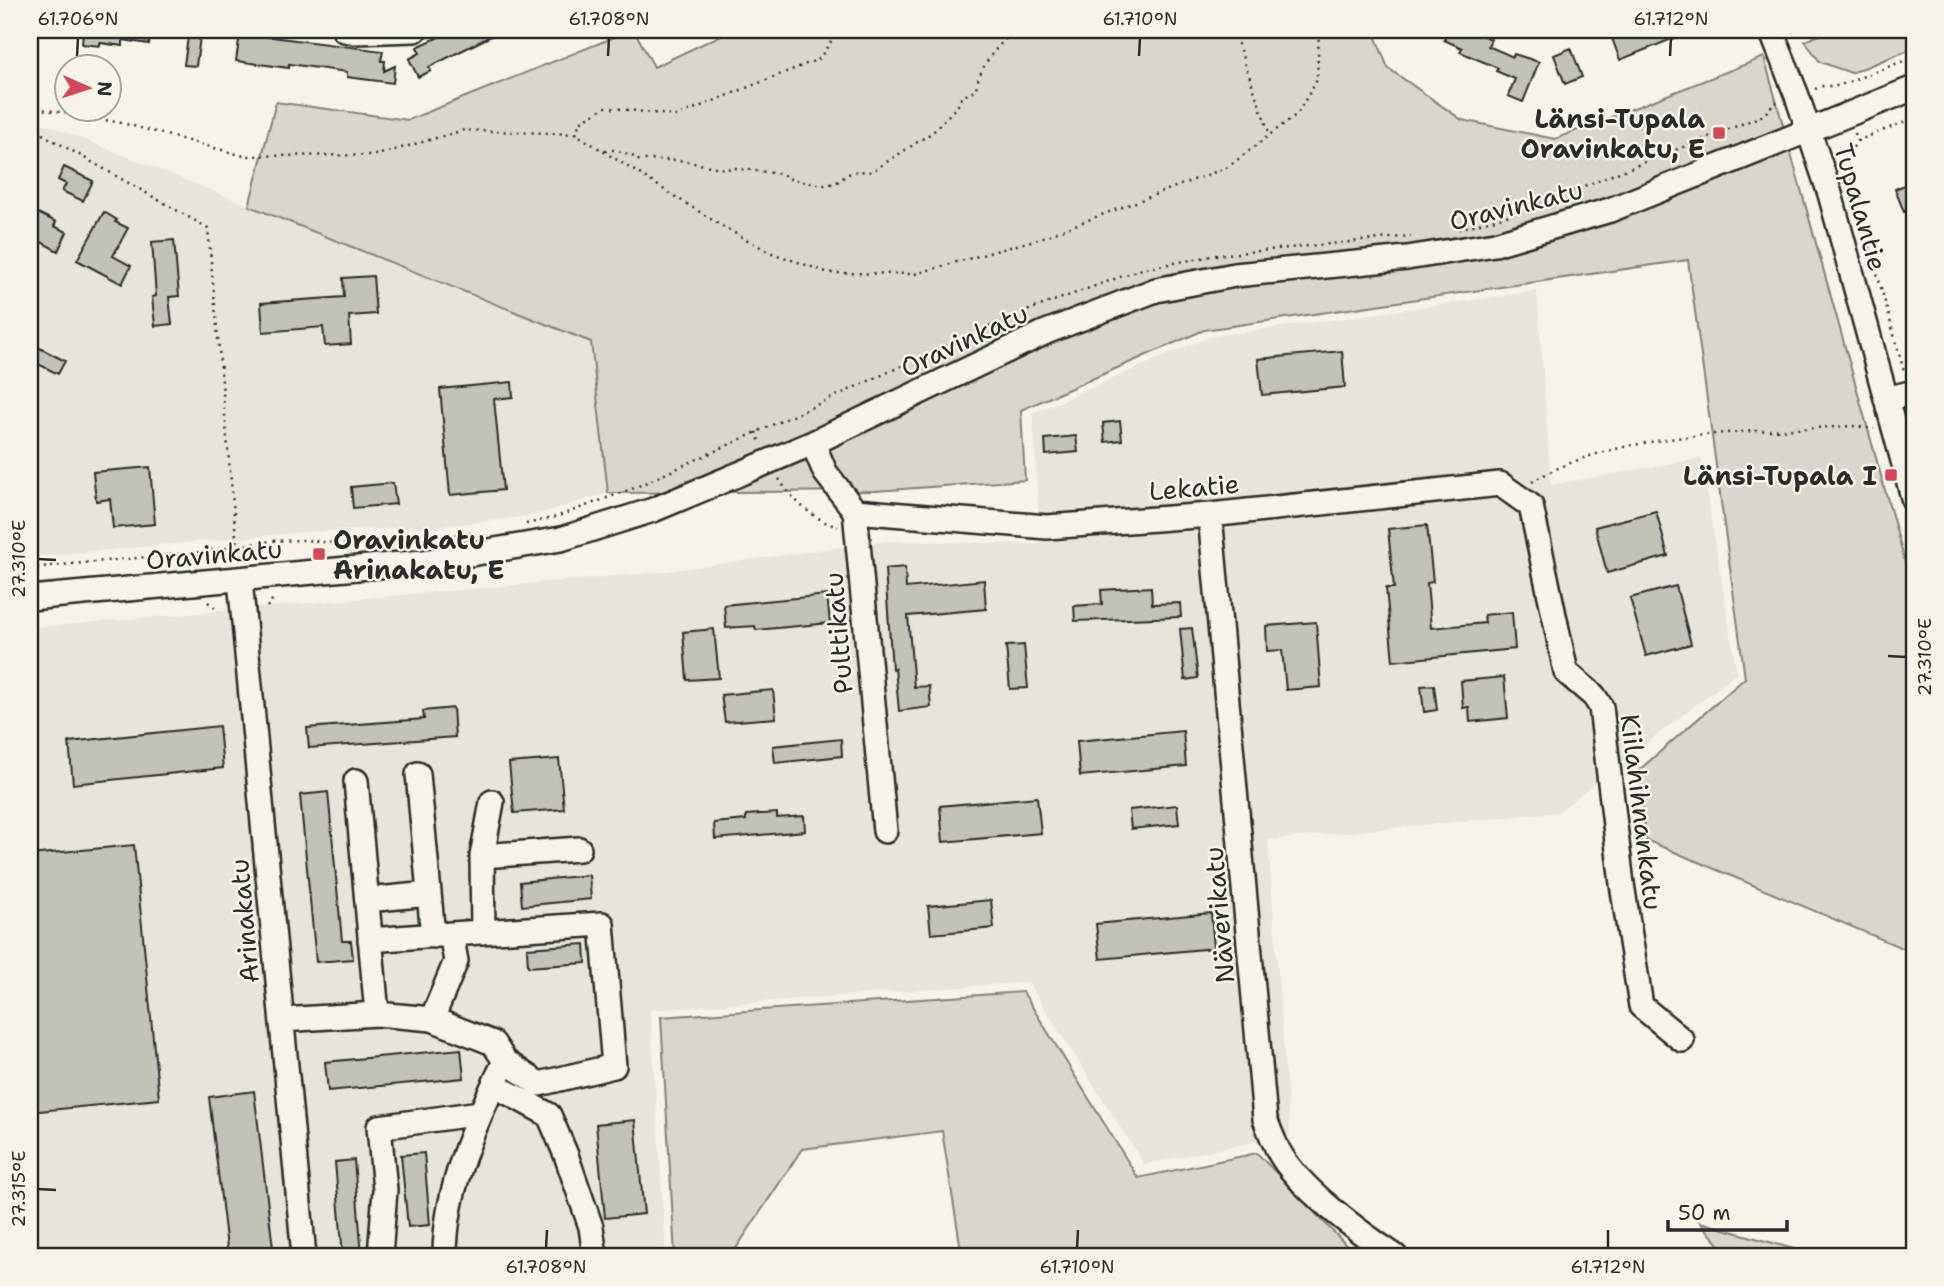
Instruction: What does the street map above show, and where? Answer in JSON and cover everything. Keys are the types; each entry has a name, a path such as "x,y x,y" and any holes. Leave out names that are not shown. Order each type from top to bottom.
{"street":[{"path":"344,30 415,30"},
{"name":"Tupalantie","path":"1771,30 1830,194 1914,501"},
{"name":"Oravinkatu","path":"30,598 423,562 561,540 653,510 813,443 1046,332 1156,290 1235,275 1407,258 1495,244 1610,210 1914,88"},
{"path":"1886,399 1912,393"},
{"path":"813,443 825,471 856,520"},
{"name":"Lekatie","path":"856,520 1046,527 1210,514 1500,484 1524,501"},
{"name":"Kiilahihnankatu","path":"1524,501 1566,672 1594,696 1601,707 1622,884 1642,1006 1682,1040"},
{"name":"Näverikatu","path":"1210,514 1265,1119 1278,1150 1297,1177 1395,1256"},
{"name":"Pulttikatu","path":"856,520 885,831"},
{"name":"Arinakatu","path":"240,580 304,1256"},
{"path":"418,774 429,894 442,935 456,961 432,1019"},
{"path":"356,781 377,1014"},
{"path":"483,932 482,856 492,802"},
{"path":"482,856 579,849"},
{"path":"367,900 429,894"},
{"path":"282,1020 377,1014 432,1019 493,1043 505,1061 539,1084 614,1066 602,925 370,940"},
{"path":"445,1256 454,1191 480,1113 505,1061"},
{"path":"494,1085 549,1115 591,1227 595,1256"},
{"path":"380,1256 385,1190 379,1126 480,1113"}],"path":[{"path":"576,134 580,122 605,107 676,116 819,59 839,30"},
{"path":"604,152 614,150 638,160 678,160 726,169 782,174 792,180 825,185 836,183 857,171 871,172 933,132 959,104 961,97 975,89 977,79 991,56 1011,30"},
{"path":"1233,30 1270,135"},
{"path":"30,107 122,122 244,156 377,155 464,130 576,134 725,228 772,253 829,273 915,274 1038,239 1228,167 1297,114 1317,80 1319,30"},
{"path":"1848,114 1857,141"},
{"path":"1912,393 1849,171 1849,154 1857,141 1914,118"},
{"path":"30,127 208,228 240,580"},
{"path":"1524,501 1533,480 1580,457 1675,438 1853,426 1878,429"},
{"path":"755,432 789,494 818,519 844,528 856,520"},
{"path":"267,607 276,594"},
{"path":"205,600 219,611"}],"shaded area":[{"path":"632,30 654,67 732,30 1373,30 1388,68 1462,120 1555,139 1764,57 1914,594 1914,953 1646,840 1638,771 1745,678 1688,260 1204,330 1021,410 1025,480 875,491 608,493 591,342 249,206 276,102 408,120"},
{"path":"1832,30 1914,30 1914,48 1851,73 1820,62 1805,41"},
{"path":"30,118 591,342 608,493 531,516 432,527 305,532 30,557"},
{"path":"1537,291 1551,485 1701,458 1737,673 1558,812 1268,840 1290,1135 1144,1164 1028,982 650,1010 666,1256 30,1256 30,628 661,572 885,541 1040,544 1033,413 1209,337"},
{"path":"1023,992 1138,1178 1257,1153 1346,1245 1363,1256 962,1256 942,1131 802,1149 731,1256 675,1256 661,1017"},
{"path":"1700,1222 1818,1256 1729,1256"}],"building":[{"path":"83,30 151,30 149,44 123,40 123,46 100,43 100,46 82,44"},
{"path":"189,30 201,30 196,66 184,65"},
{"path":"454,30 503,30 429,67 431,71 418,77 409,59 420,53 417,47"},
{"path":"1448,30 1470,30 1491,39 1488,46 1513,57 1514,54 1539,62 1523,102 1508,96 1515,79 1496,71 1498,68 1460,52 1462,48 1444,40"},
{"path":"1609,30 1694,30 1620,60"},
{"path":"240,33 383,51 381,61 385,61 384,71 395,66 393,83 347,77 347,72 289,64 289,68 236,61"},
{"path":"1571,48 1582,77 1565,84 1554,55"},
{"path":"64,167 93,181 83,201 62,191 66,184 58,180"},
{"path":"1914,181 1914,207 1904,212 1895,189"},
{"path":"30,209 56,222 54,226 67,232 58,251 30,236"},
{"path":"104,212 117,220 115,222 128,228 113,256 131,266 122,284 77,260"},
{"path":"174,240 179,296 169,297 172,324 155,326 152,242"},
{"path":"373,276 376,314 349,316 351,344 325,346 323,327 263,332 261,303 344,297 343,278"},
{"path":"30,343 65,361 58,374 30,360"},
{"path":"1342,351 1345,387 1262,395 1258,359"},
{"path":"512,382 513,397 494,399 503,490 450,495 440,389"},
{"path":"1120,421 1122,440 1105,442 1103,423"},
{"path":"1076,436 1078,452 1046,455 1045,439"},
{"path":"150,467 155,524 113,528 110,499 96,501 93,472"},
{"path":"393,483 396,504 353,508 351,487"},
{"path":"1656,511 1668,556 1607,573 1595,527"},
{"path":"1427,525 1433,582 1427,583 1431,628 1485,623 1484,615 1512,612 1515,649 1393,661 1386,588 1394,588 1388,529"},
{"path":"905,567 906,588 984,580 986,609 908,616 914,687 929,686 931,707 899,711 895,668 892,669 885,569"},
{"path":"1676,586 1691,644 1646,656 1630,598"},
{"path":"1151,587 1152,604 1180,603 1181,617 1075,621 1074,606 1102,604 1101,590"},
{"path":"827,595 830,623 756,630 755,626 726,628 724,605"},
{"path":"1316,622 1321,687 1286,690 1282,650 1267,651 1266,626"},
{"path":"1192,628 1198,678 1185,680 1180,629"},
{"path":"714,629 719,678 687,680 683,632"},
{"path":"1024,645 1028,688 1010,689 1006,646"},
{"path":"1504,677 1508,718 1470,722 1469,707 1463,708 1461,681"},
{"path":"1434,685 1437,710 1424,712 1421,686"},
{"path":"773,690 776,718 725,722 721,695"},
{"path":"453,708 455,737 309,748 307,728 424,719 423,711"},
{"path":"219,726 223,768 73,784 69,742"},
{"path":"1183,731 1186,766 1080,776 1077,741"},
{"path":"841,739 842,756 775,763 773,746"},
{"path":"559,759 564,809 514,813 509,763"},
{"path":"328,792 342,941 351,941 353,959 316,962 300,795"},
{"path":"1037,797 1041,833 943,842 940,806"},
{"path":"1177,805 1179,824 1131,829 1129,810"},
{"path":"777,813 777,818 804,816 805,831 715,839 714,823 746,820 746,815"},
{"path":"134,845 159,1099 30,1112 30,855"},
{"path":"589,875 591,899 522,906 520,882"},
{"path":"991,900 994,928 931,934 928,906"},
{"path":"1211,913 1214,948 1100,959 1096,924"},
{"path":"585,944 586,963 528,967 527,948"},
{"path":"461,1049 464,1078 328,1091 325,1062"},
{"path":"254,1091 274,1256 228,1256 209,1097"},
{"path":"635,1120 644,1214 605,1218 596,1124"},
{"path":"424,1153 430,1225 408,1227 401,1155"},
{"path":"354,1160 362,1256 343,1256 335,1162"}],"place":[{"name":"Länsi-Tupala Oravinkatu, E","path":"1719,133"},
{"name":"Länsi-Tupala I","path":"1891,475"},
{"name":"Oravinkatu Arinakatu, E","path":"319,554"}]}
